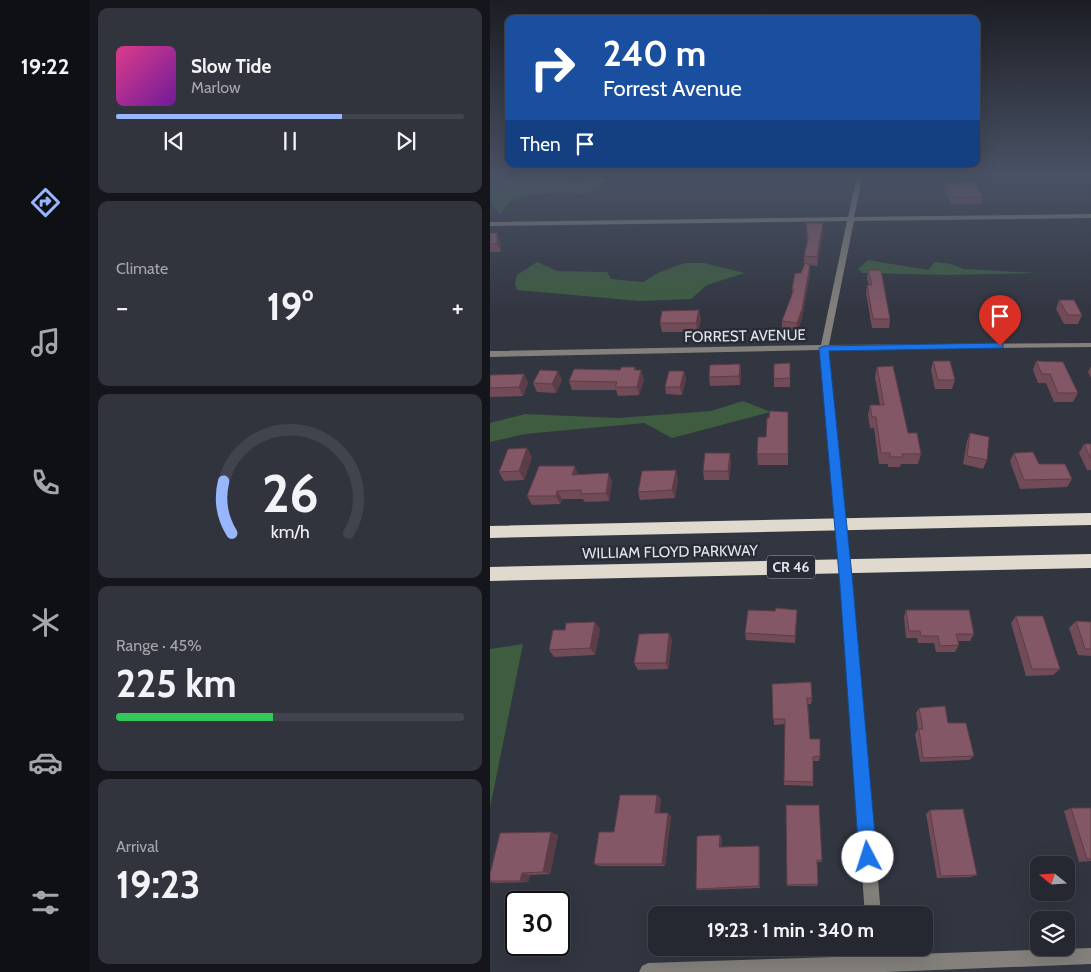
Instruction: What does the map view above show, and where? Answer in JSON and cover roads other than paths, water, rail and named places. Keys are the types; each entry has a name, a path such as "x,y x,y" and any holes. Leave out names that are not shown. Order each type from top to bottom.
{"highway":[{"name":"WILLIAM FLOYD PARKWAY","path":"490,532 1091,519"},
{"name":"WILLIAM FLOYD PARKWAY","path":"490,574 1091,561"}],"street":[{"path":"490,224 681,221"},
{"path":"851,221 824,348 872,906"},
{"name":"FORREST AVENUE","path":"490,354 1091,345"},
{"path":"648,972 877,968 1091,956"}]}
